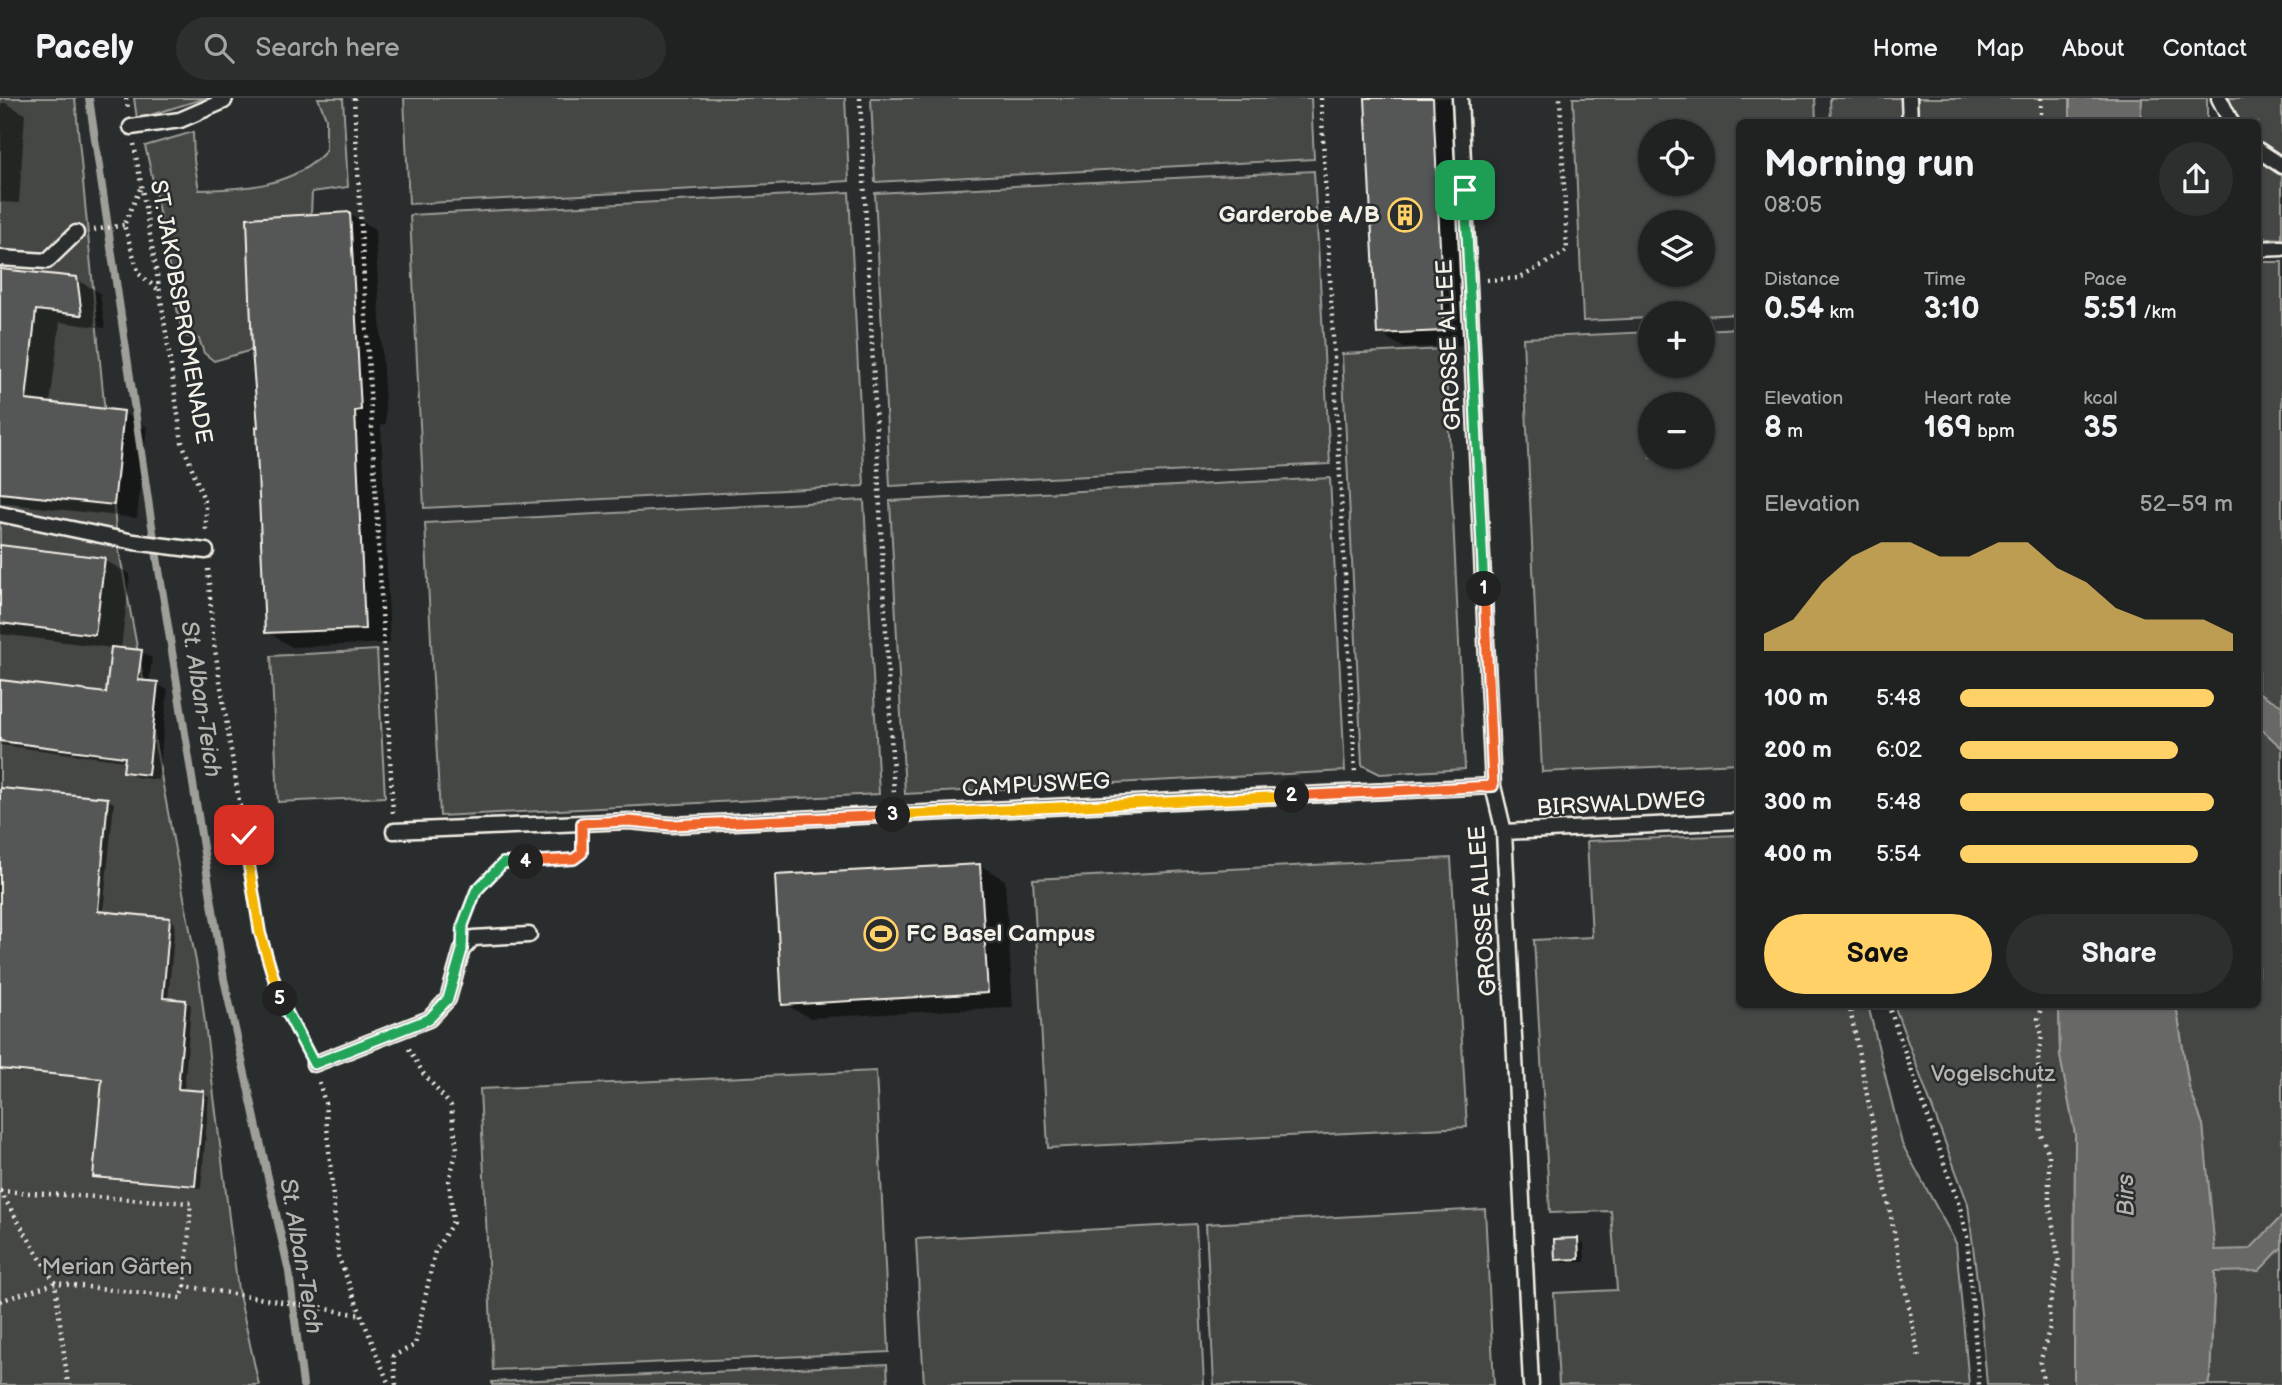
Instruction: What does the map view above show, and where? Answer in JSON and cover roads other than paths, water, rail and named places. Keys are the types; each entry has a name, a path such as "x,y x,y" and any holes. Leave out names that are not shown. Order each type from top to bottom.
{"lane":[{"path":"131,127 180,120 224,102 225,98"},
{"name":"GROSSE ALLEE","path":"1460,98 1493,786 1504,832 1531,1385"},
{"path":"1909,98 1910,119"},
{"path":"2218,98 2229,119"},
{"path":"2261,152 2282,166"},
{"path":"0,258 47,261 76,233"},
{"path":"2261,249 2282,248"},
{"path":"0,514 135,542 206,551"},
{"name":"CAMPUSWEG","path":"394,831 629,821 671,825 1493,786"},
{"name":"BIRSWALDWEG","path":"1504,832 1736,821"},
{"path":"314,1064 429,1019 448,999 462,950 473,938 529,935"}],"water":[{"path":"2070,98 2142,98 2140,119 2070,119"},
{"path":"2261,694 2282,706 2282,748 2261,729"},
{"name":"Birs","path":"2059,1008 2176,1008 2189,1087 2203,1125 2215,1250 2250,1249 2282,1216 2282,1247 2259,1271 2215,1272 2208,1385 2074,1385 2075,1134 2060,1056"}],"waterway":[{"name":"St. Alban-Teich","path":"89,98 150,513 224,979 289,1272 303,1385"}],"place":[{"name":"Garderobe A/B","path":"1405,215"},
{"name":"FC Basel Campus","path":"881,934"}],"park label":[{"name":"Vogelschutz","path":"1993,1074"},
{"name":"Merian Gärten","path":"117,1267"}]}
